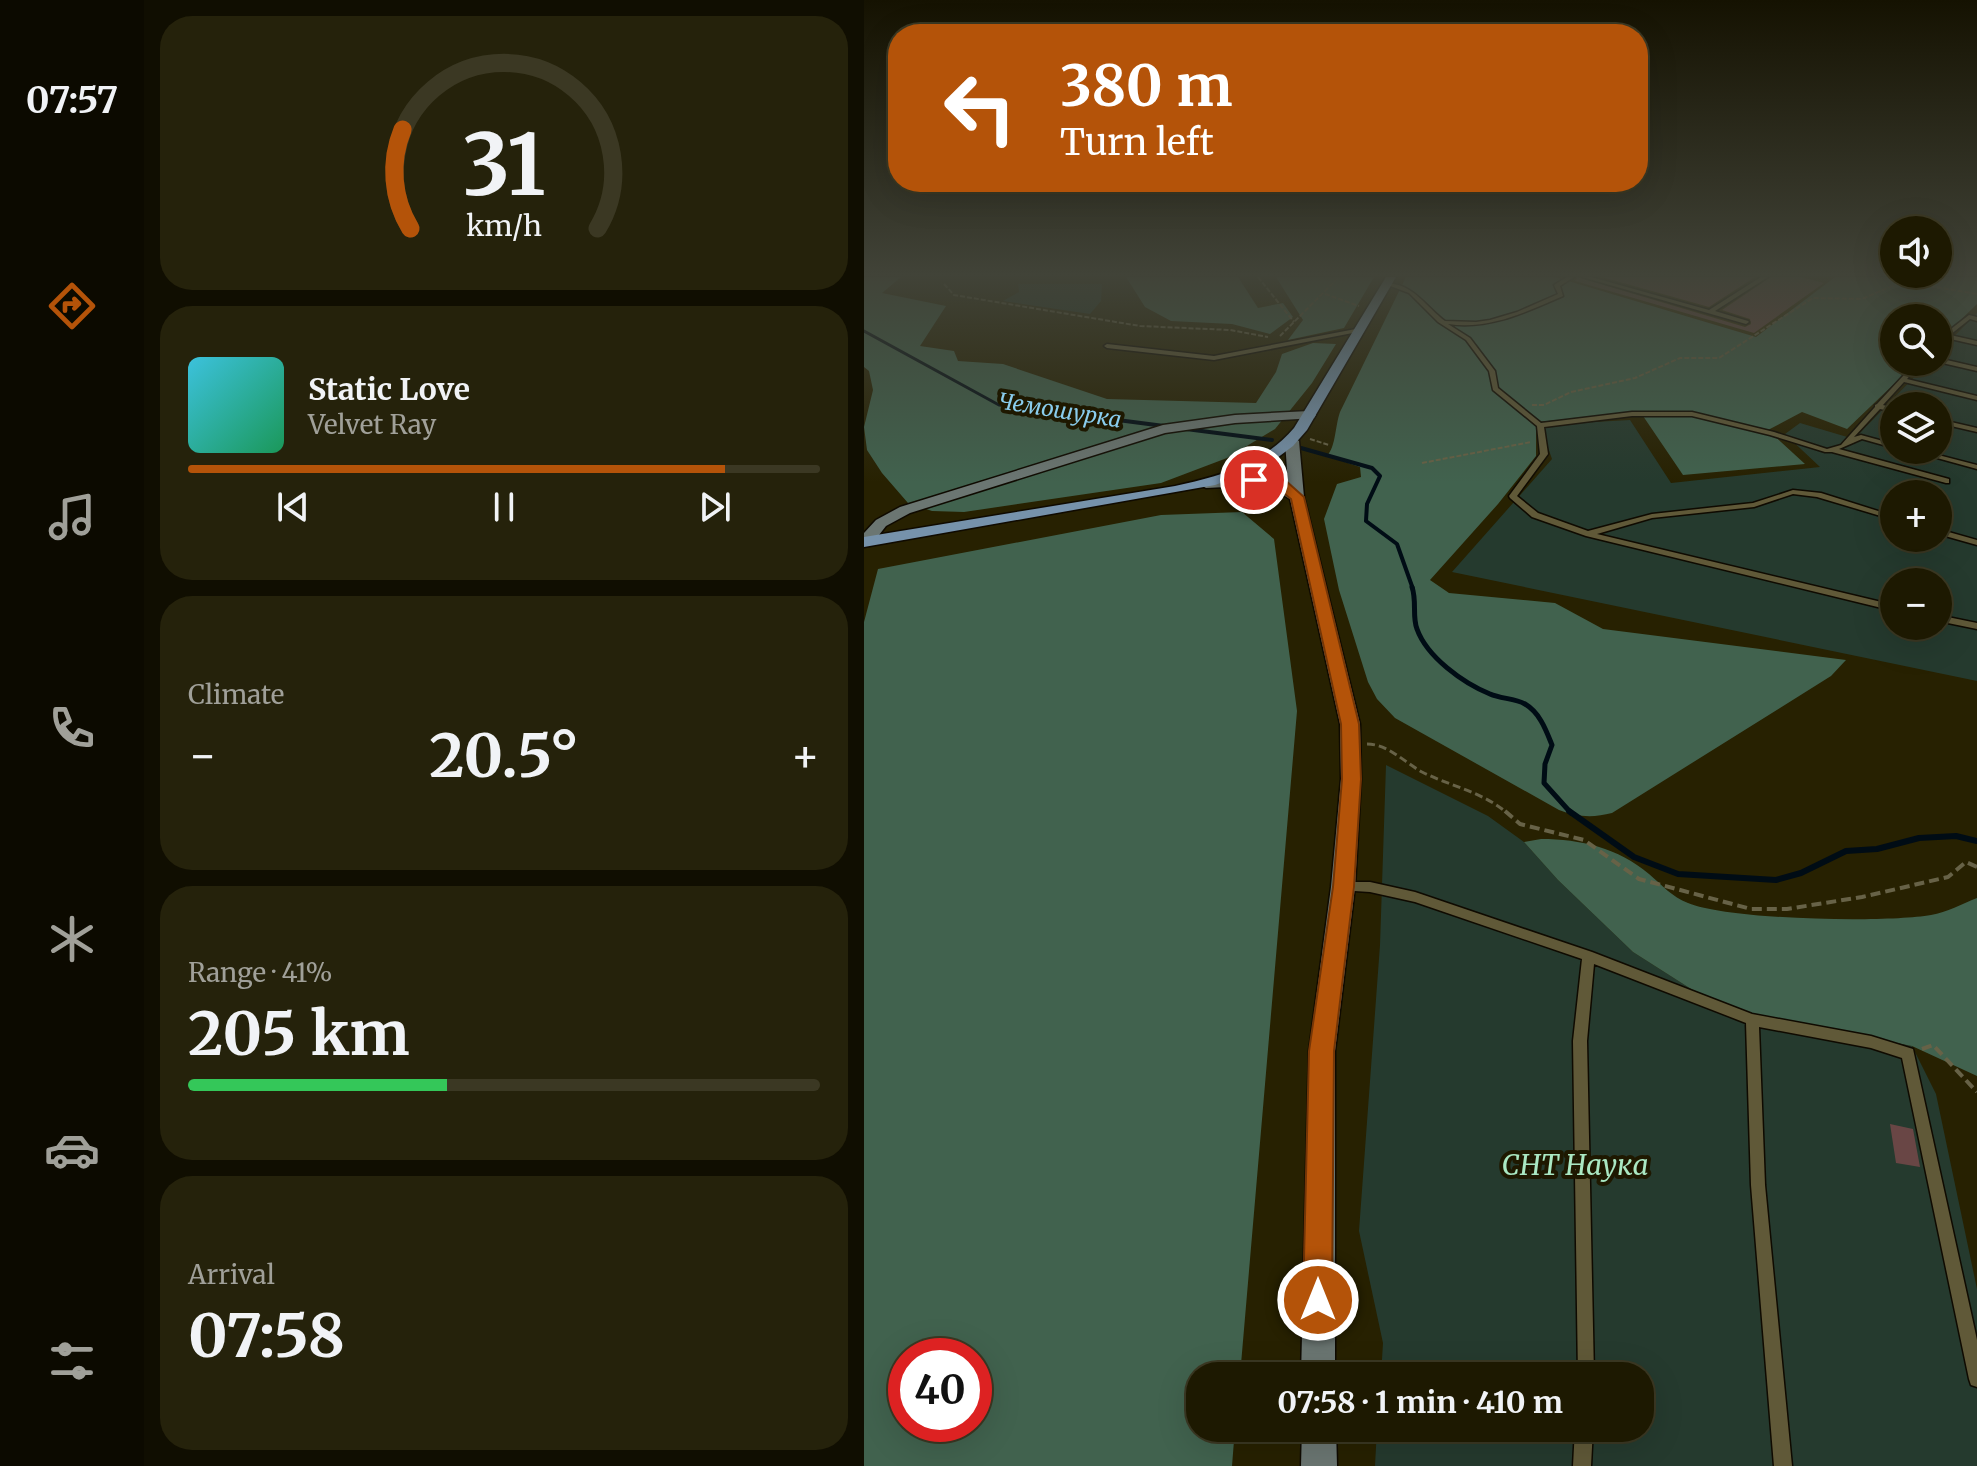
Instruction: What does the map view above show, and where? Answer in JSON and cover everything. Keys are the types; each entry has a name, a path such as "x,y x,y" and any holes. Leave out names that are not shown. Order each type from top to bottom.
{"main road":[{"path":"865,542 1206,484 1262,463 1297,443 1347,345"}],"street":[{"path":"865,542 881,523 905,510 1163,429 1271,416 1309,415"},
{"path":"1297,443 1297,497 1350,724 1351,779 1343,887 1322,1051 1318,1362"},
{"path":"1206,484 1268,481 1281,484 1297,497"},
{"path":"1319,1442 1319,1466"}],"lane":[{"path":"1107,346 1214,358 1280,345"},
{"path":"1473,345 1492,371 1495,389 1540,425 1544,454 1513,496 1535,515 1589,534 1880,605"},
{"path":"1952,363 1977,369"},
{"path":"1843,446 1907,376"},
{"path":"1904,380 1977,398"},
{"path":"1540,425 1632,414 1692,414 1772,433 1827,451 1861,437 1880,442"},
{"path":"1952,424 1977,430"},
{"path":"1832,449 1942,480"},
{"path":"1952,461 1977,467"},
{"path":"1589,534 1652,516 1754,505 1793,492 1818,495 1880,514"},
{"path":"1952,535 1977,543"},
{"path":"1952,621 1977,626"},
{"path":"1343,887 1370,887 1415,897 1588,956 1752,1020 1871,1042 1908,1053 1977,1379"},
{"path":"1586,1362 1580,1041 1588,956"},
{"path":"1752,1020 1758,1185 1783,1466"},
{"path":"1582,1466 1583,1442"}],"path":[{"path":"1513,403 1544,405 1571,392 1635,378 1680,358 1719,358 1739,345"},
{"path":"1297,443 1308,436 1312,441 1329,445"},
{"path":"1422,463 1542,440"},
{"path":"1350,745 1378,744 1423,772 1496,803 1520,824 1584,840 1639,879 1751,909 1787,909 1862,897 1948,877 1966,862 1977,867"},
{"path":"1908,1053 1933,1045 1977,1092"}],"green space":[{"path":"864,345 920,345 954,351 958,361 1003,364 1107,399 1256,403 1276,372 1282,354 1306,345 1335,345 1312,383 1275,429 1227,458 1161,483 964,512 932,511 908,503 882,473 867,450 864,427 873,390 869,371 864,367"},
{"path":"1373,345 1880,345 1880,376 1902,376 1886,392 1880,392 1880,397 1847,429 1802,412 1768,430 1805,464 1683,475 1641,413 1536,422 1536,456 1430,580 1449,593 1555,603 1603,629 1846,660 1831,676 1612,813 1598,816 1559,810 1395,718 1377,699 1368,682 1339,590 1324,519 1337,484 1361,477 1360,467 1327,456 1334,441 1340,412"},
{"path":"1952,345 1977,345 1977,681 1452,572 1552,459 1540,425 1630,420 1671,483 1820,467 1785,434 1800,423 1854,439 1880,412 1880,464 1952,464 1952,392 1900,392 1915,376 1952,376"},
{"path":"1242,512 1274,539 1297,711 1241,1362 1186,1362 1186,1442 1234,1442 1232,1466 864,1466 864,622 878,569 1161,515"},
{"name":"СНТ Наука","path":"1386,765 1488,816 1524,842 1558,880 1633,952 1724,1010 1912,1046 1936,1094 1977,1289 1977,1466 1375,1466 1376,1442 1654,1442 1654,1362 1382,1362 1383,1343 1359,1231 1380,945"},
{"path":"1541,839 1585,843 1612,852 1637,865 1688,903 1737,913 1879,919 1937,914 1977,898 1977,1076 1912,1046 1724,1010 1633,952 1558,880 1524,842"}],"building":[{"path":"1890,1124 1913,1129 1920,1167 1896,1163"}],"waterway":[{"name":"Чемошурка","path":"890,345 999,405 1060,413"},
{"name":"Чемошурка","path":"1056,412 1060,413"},
{"name":"Чемошурка","path":"1060,413 1072,414"},
{"name":"Чемошурка","path":"1060,413 1164,426"},
{"name":"Чемошурка","path":"1186,429 1272,440"},
{"name":"Чемошурка","path":"1301,448 1372,468 1380,476 1367,504 1366,521 1397,544 1413,589"},
{"name":"Чемошурка","path":"1412,587 1417,629 1437,659 1469,683 1494,696 1521,702 1539,717 1552,745 1545,764 1544,783 1570,811"},
{"name":"Чемошурка","path":"1570,811 1634,857 1678,874 1776,880 1801,873 1846,851 1877,849 1919,838 1956,836 1977,841"}],"route":[{"path":"1254,480 1281,484 1297,497 1350,724 1351,779 1343,887 1322,1051 1318,1300"}]}
